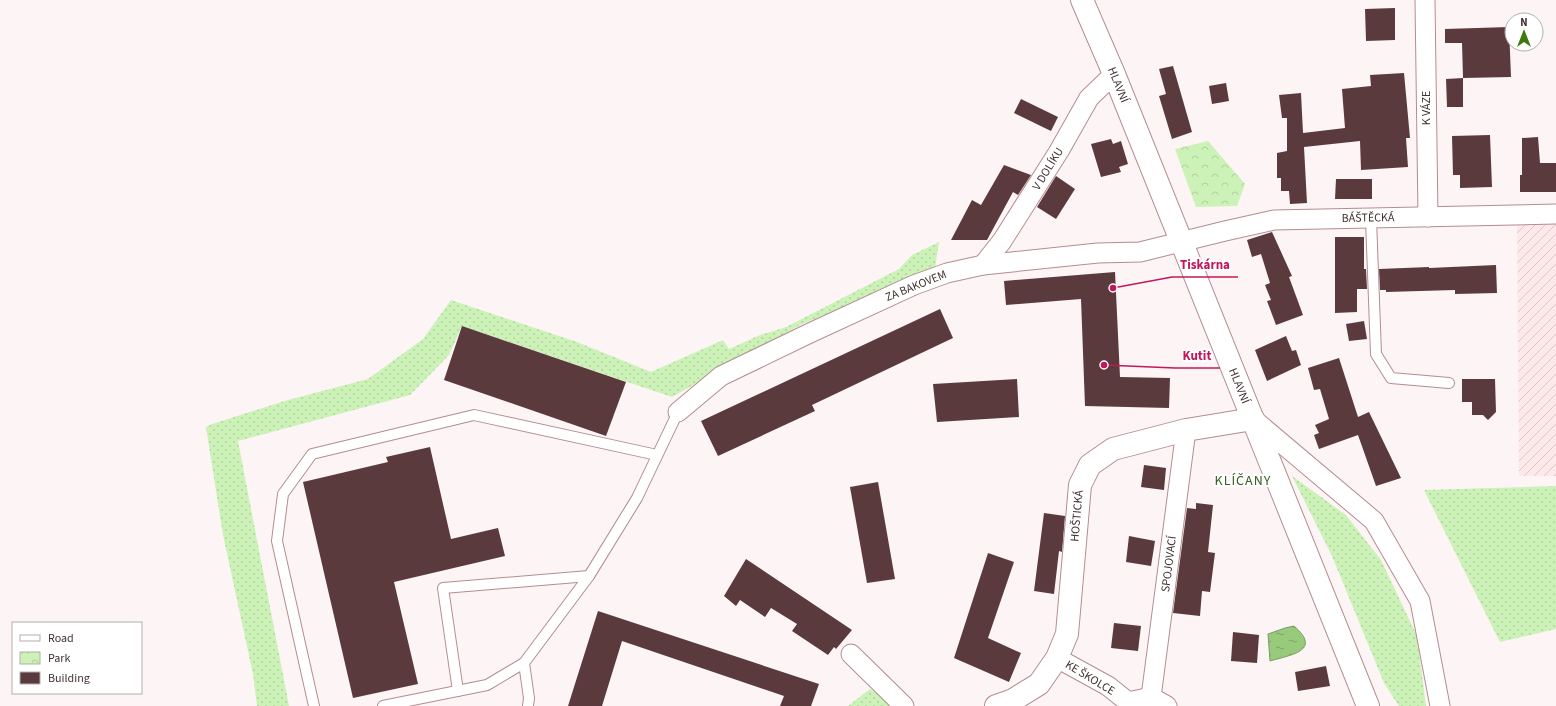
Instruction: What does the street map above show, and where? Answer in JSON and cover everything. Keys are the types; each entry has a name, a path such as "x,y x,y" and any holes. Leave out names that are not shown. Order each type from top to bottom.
{"main road":[{"name":"HLAVNÍ","path":"1082,0 1114,74 1368,706"},
{"name":"HOŠTICKÁ","path":"996,706 1013,700 1039,684 1057,658 1067,634 1080,485 1090,465 1113,449 1186,430 1253,419"}],"street":[{"name":"K VÁZE","path":"1426,0 1428,217"},
{"name":"V DOLÍKU","path":"983,265 1002,241 1059,151 1089,98 1114,74"},
{"name":"BÁŠTĚCKÁ","path":"1181,241 1274,220 1556,214"},
{"name":"ZA BAKOVEM","path":"678,412 721,376 803,336 914,285 947,273 983,265 1098,253 1140,252 1181,241"},
{"path":"1253,419 1374,521 1420,600 1440,706"},
{"name":"SPOJOVACÍ","path":"1159,702 1186,430"},
{"path":"851,654 904,706"},
{"name":"KE ŠKOLCE","path":"1057,658 1108,686 1128,704 1159,702"}],"lane":[{"path":"1371,218 1376,354 1391,378 1449,383"},
{"path":"383,706 487,685 524,663 590,576 637,498 678,412"},
{"path":"314,706 277,541 283,494 312,454 474,416 658,455"},
{"path":"458,691 443,588 590,576"},
{"path":"524,663 529,698 528,706"}],"shaded area":[{"path":"1556,223 1556,476 1519,476 1517,224"}],"green space":[{"path":"1208,141 1245,184 1237,206 1196,207 1175,149"},
{"path":"939,242 935,269 800,325 672,397 462,326 449,355 410,395 238,441 289,706 257,706 253,674 223,535 206,427 288,400 368,379 423,339 451,300 577,342 651,372 723,340 729,349 760,335 786,327 899,269 912,255"},
{"path":"1292,476 1346,515 1381,560 1417,636 1426,706 1399,706 1384,683 1332,556"},
{"path":"1556,486 1556,629 1500,642 1424,490"},
{"path":"870,689 886,699 892,706 848,706"}],"water":[{"path":"1294,626 1302,634 1305,641 1304,646 1300,651 1294,654 1270,661 1268,634"}],"building":[{"path":"1395,8 1395,40 1366,41 1365,9"},
{"path":"1504,27 1504,52 1510,52 1511,77 1463,78 1462,43 1445,43 1445,29"},
{"path":"1173,66 1192,132 1172,139 1159,96 1166,94 1159,69"},
{"path":"1404,73 1410,138 1406,138 1408,167 1361,170 1360,141 1304,147 1307,203 1290,204 1289,191 1281,191 1281,178 1277,178 1277,153 1287,151 1287,118 1282,118 1279,95 1301,93 1303,133 1345,128 1342,89 1371,86 1370,75"},
{"path":"1463,78 1463,107 1447,107 1446,79"},
{"path":"1226,83 1229,101 1212,104 1209,86"},
{"path":"1021,99 1058,117 1051,131 1014,113"},
{"path":"1490,135 1492,187 1460,188 1460,175 1453,175 1452,136"},
{"path":"1538,137 1540,163 1556,163 1556,192 1520,192 1520,175 1522,175 1522,138"},
{"path":"1111,139 1113,144 1121,141 1128,164 1119,167 1121,172 1101,177 1091,144"},
{"path":"1004,165 1031,175 1018,195 1013,192 987,240 951,240 972,200 981,205"},
{"path":"1056,176 1075,189 1056,219 1037,207"},
{"path":"1336,179 1372,179 1372,199 1335,199"},
{"path":"1272,232 1292,276 1289,277 1303,315 1276,325 1267,301 1271,300 1265,285 1270,283 1261,254 1252,257 1247,240"},
{"path":"1335,237 1364,237 1364,269 1366,269 1367,289 1357,289 1357,312 1335,313"},
{"path":"1496,265 1497,293 1455,294 1455,290 1386,292 1386,290 1380,290 1379,269"},
{"path":"1115,272 1120,377 1170,378 1169,408 1085,406 1081,299 1006,305 1004,281"},
{"path":"940,309 953,338 812,405 815,411 718,456 701,421"},
{"path":"1364,321 1367,339 1349,341 1346,324"},
{"path":"462,326 626,382 606,436 444,380"},
{"path":"1286,336 1292,351 1296,350 1301,365 1267,381 1255,350"},
{"path":"1339,358 1358,417 1369,412 1401,478 1376,486 1358,435 1319,449 1314,435 1319,433 1315,425 1329,419 1320,389 1314,390 1308,368"},
{"path":"1017,379 1019,417 937,422 933,384"},
{"path":"1462,379 1495,379 1496,412 1488,420 1483,415 1472,415 1472,402 1462,402"},
{"path":"430,447 451,539 498,528 505,556 394,582 418,684 353,698 303,482 388,462 386,457"},
{"path":"1144,465 1166,468 1164,490 1141,487"},
{"path":"878,482 895,579 867,583 850,487"},
{"path":"1196,503 1213,505 1208,552 1215,553 1210,592 1202,591 1200,616 1173,613 1187,508 1196,509"},
{"path":"1044,513 1065,516 1062,552 1059,551 1054,594 1034,591"},
{"path":"1129,536 1155,541 1151,566 1126,562"},
{"path":"988,553 1014,562 988,638 1021,653 1009,682 954,658"},
{"path":"746,559 852,630 836,649 834,647 828,655 792,631 797,624 771,608 765,617 740,600 736,606 724,596"},
{"path":"598,611 819,684 811,706 780,706 784,696 622,641 602,706 568,706"},
{"path":"1114,623 1141,626 1138,651 1111,648"},
{"path":"1233,632 1259,635 1257,663 1231,661"},
{"path":"1326,666 1330,686 1298,691 1295,672"}],"place":[{"name":"Tiskárna","path":"1113,288"},
{"name":"Kutit","path":"1104,365"}],"district":[{"name":"KLÍČANY","path":"1243,481"}]}
